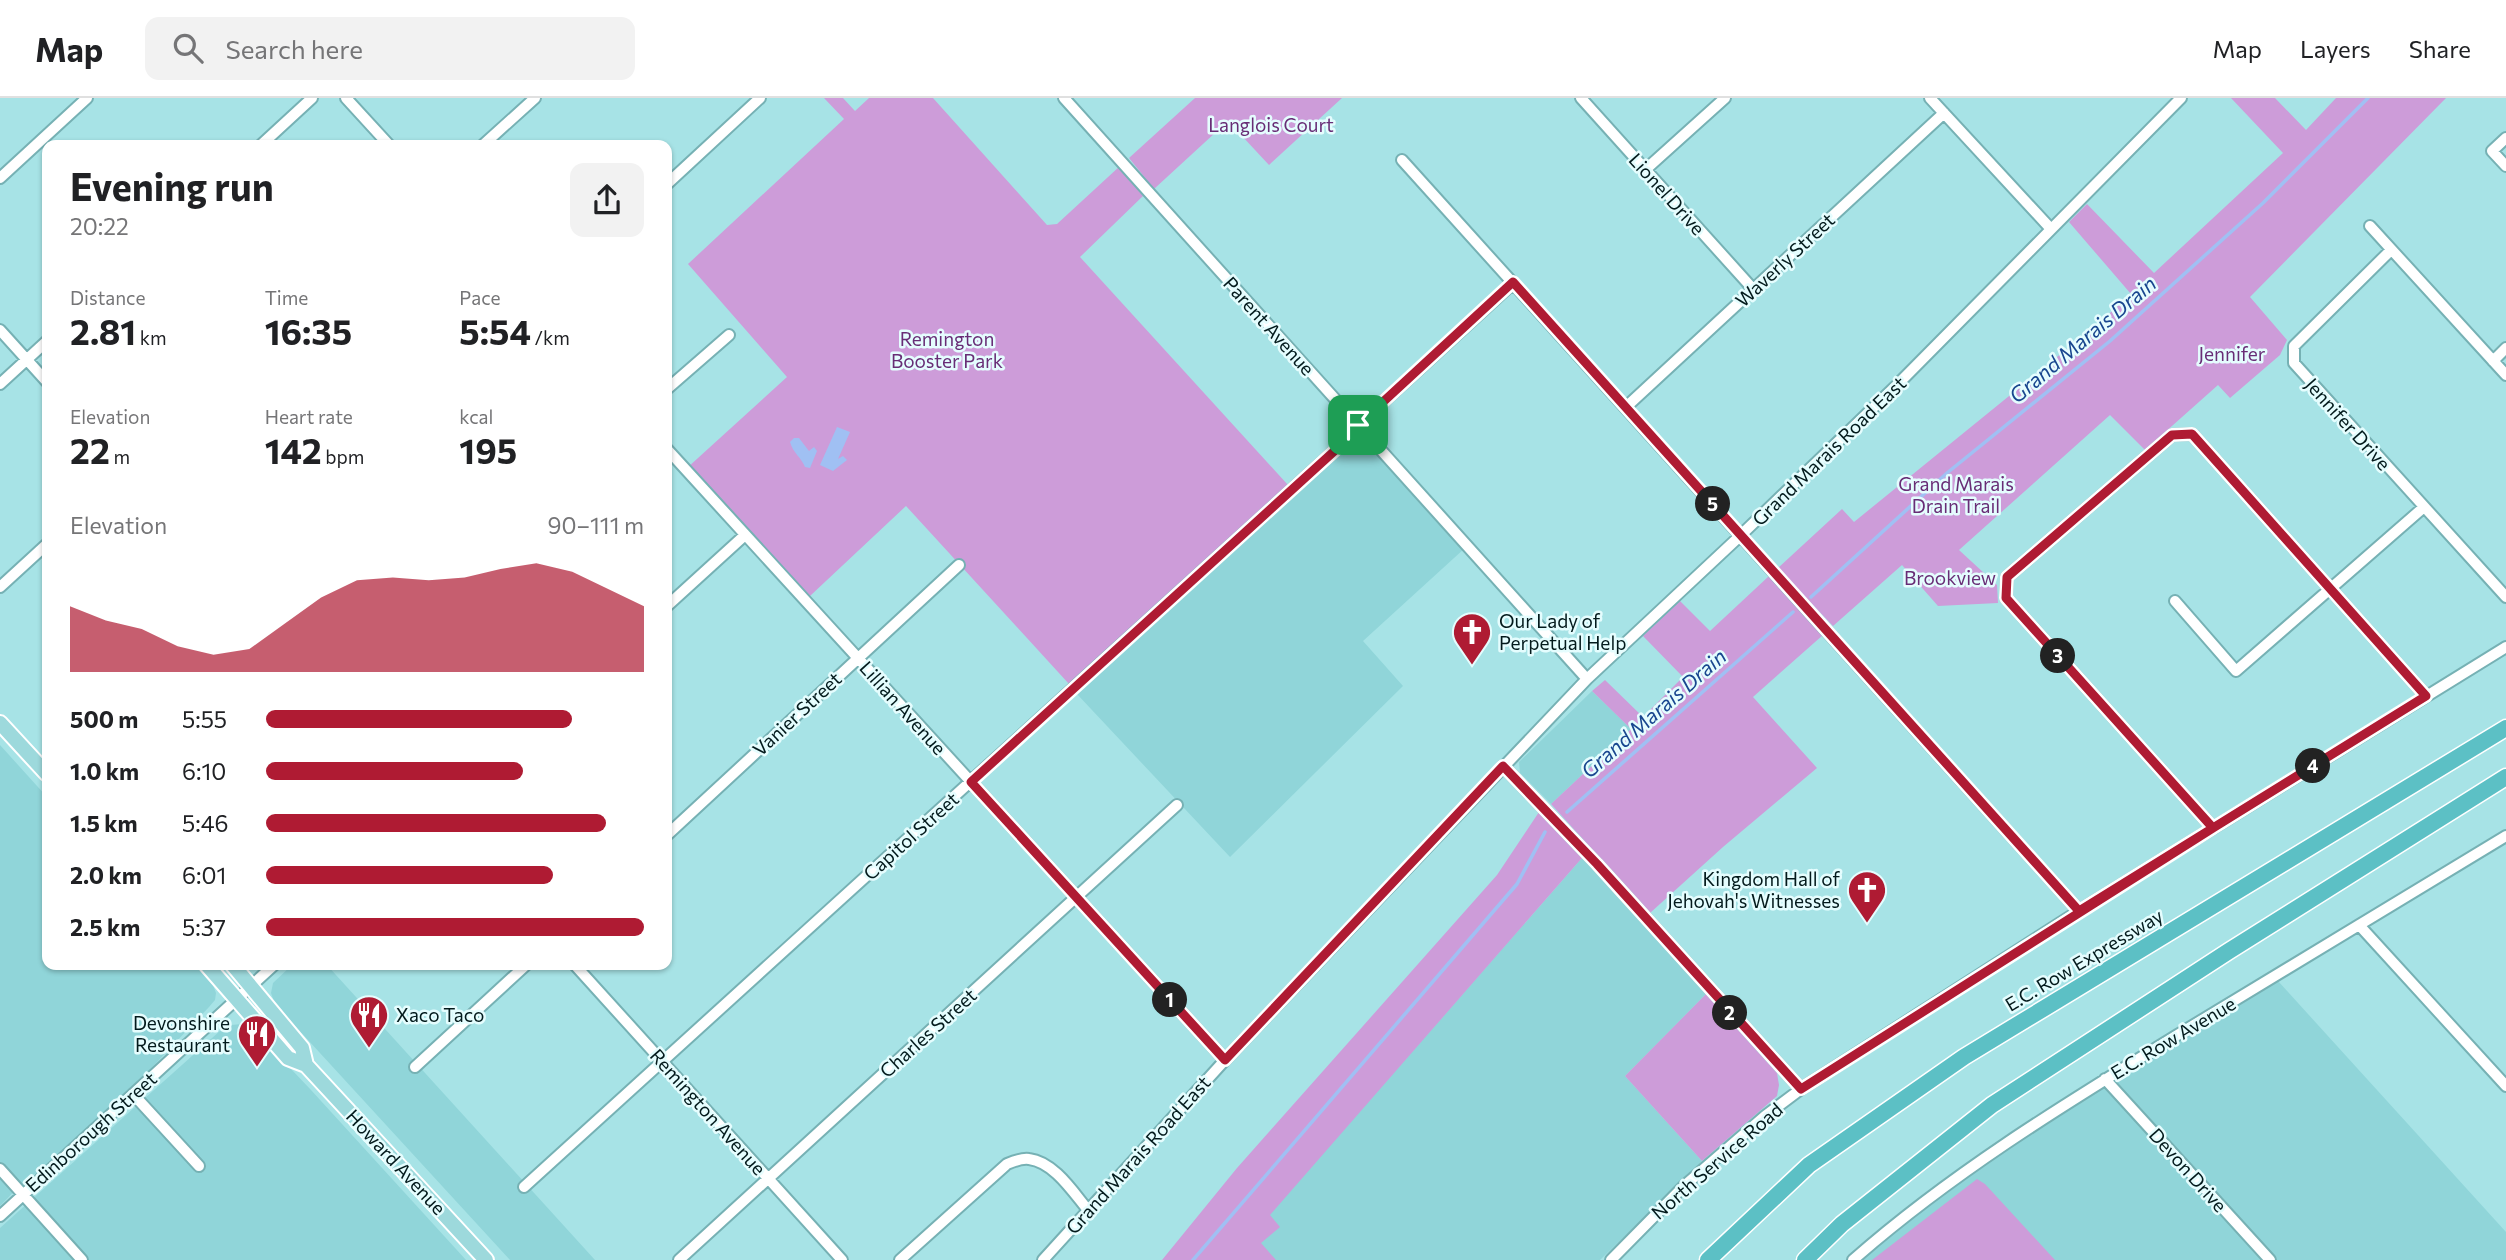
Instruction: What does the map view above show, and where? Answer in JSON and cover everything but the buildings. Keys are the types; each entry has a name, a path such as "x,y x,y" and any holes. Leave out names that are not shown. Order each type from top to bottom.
{"highway":[{"name":"E.C. Row Expressway","path":"1708,1260 1809,1165 1964,1057 2506,728"},
{"path":"1805,1260 1842,1224 1992,1105 2229,951 2506,777"},
{"path":"1698,1260 1809,1165"}],"main road":[{"path":"0,723 42,769"},
{"name":"Howard Avenue","path":"211,970 288,1058 306,1065 486,1260"},
{"name":"Howard Avenue","path":"237,970 302,1048 306,1065"}],"street":[{"path":"0,178 87,98"},
{"path":"266,140 312,98"},
{"path":"346,98 384,140"},
{"path":"489,140 535,98"},
{"path":"672,179 760,98"},
{"name":"Parent Avenue","path":"1064,98 1587,679"},
{"name":"Lionel Drive","path":"1581,98 1754,289"},
{"path":"1645,170 1725,98"},
{"path":"1930,98 2050,229"},
{"name":"Grand Marais Road East","path":"1043,1260 1225,1060 1587,679 1898,384 2181,98"},
{"name":"Waverly Street","path":"1626,407 1944,113"},
{"path":"2506,138 2492,151 2506,166"},
{"path":"1402,160 2079,911"},
{"path":"2370,226 2506,375"},
{"name":"Jennifer Drive","path":"2391,250 2294,346 2294,363 2506,597"},
{"name":"Capitol Street","path":"524,1187 1343,443 1358,425 1513,282"},
{"path":"0,330 42,376"},
{"path":"672,385 729,335"},
{"path":"0,384 42,346"},
{"path":"2493,360 2506,348"},
{"path":"2213,828 2006,598 2007,577 2172,435 2192,434 2426,696"},
{"name":"Lillian Avenue","path":"672,455 1225,1060"},
{"path":"2175,601 2236,671 2424,507"},
{"path":"672,601 745,535"},
{"path":"0,587 42,549"},
{"name":"Vanier Street","path":"672,830 959,565"},
{"name":"North Service Road","path":"1611,1260 1684,1186 1765,1116 1801,1089 2079,911 2506,647"},
{"path":"1503,766 1597,864 1801,1089"},
{"name":"Charles Street","path":"679,1260 1177,805"},
{"name":"E.C. Row Avenue","path":"1853,1260 1896,1223 1976,1163 2105,1079 2506,836"},
{"path":"2359,925 2506,1086"},
{"name":"Edinborough Street","path":"0,1216 269,970"},
{"path":"415,1067 520,970"},
{"name":"Remington Avenue","path":"579,970 842,1260"},
{"name":"Devon Drive","path":"2105,1079 2270,1260"},
{"path":"133,1094 199,1166"},
{"path":"901,1260 1007,1164 1017,1160 1026,1158 1051,1169 1088,1210"},
{"path":"0,1169 82,1260"}],"shaded area":[{"path":"837,427 850,432 838,459 843,456 847,460 833,471 820,465"},
{"path":"1361,434 1465,548 1363,641 1403,686 1230,857 1076,693"},
{"path":"799,438 809,451 814,447 817,451 810,468 805,467 793,449 790,442"},
{"path":"1592,691 1631,729 1551,804 1520,773 1519,762"},
{"path":"0,745 42,791 42,970 200,970 216,993 215,1000 209,1007 142,1078 41,1171 28,1177 0,1206"},
{"path":"1582,858 1706,994 1625,1076 1702,1161 1600,1260 1234,1260 1269,1215"},
{"path":"287,970 331,970 595,1260 510,1260 275,1004 271,993 273,983"},
{"path":"2278,981 2506,1232 2506,1260 1859,1260 1952,1185 2088,1096"},
{"path":"242,1024 254,1030 311,1090 466,1260 0,1260 0,1228 221,1030"}],"green space":[{"name":"Remington Booster Park","path":"824,98 843,98 855,111 869,98 933,98 1047,225 1057,224 1120,166 1143,196 1080,257 1288,485 1069,684 906,506 810,596 687,468 787,377 688,264 844,119"},
{"name":"Langlois Court","path":"1195,98 1342,98 1269,165 1228,121 1154,189 1129,158"},
{"name":"Grand Marais Drain Trail","path":"2231,98 2275,98 2306,130 2336,98 2446,98 2250,297 2287,340 2280,355 2230,398 2218,385 2145,450 2110,415 1959,550 1997,585 1998,603 1938,606 1902,565 1833,626 1778,568 1842,509 1854,522 2131,294 2069,222 2087,204 2154,273 2283,153"},
{"path":"1769,576 1823,635 1753,697 1817,768 1650,913 1551,804 1631,729 1592,691 1605,680 1643,717 1683,677 1643,636 1680,601 1710,631"},
{"path":"1539,812 1582,858 1270,1215 1280,1227 1261,1243 1276,1260 1162,1260 1237,1168 1497,875"},
{"path":"1706,994 1777,1073 1779,1085 1777,1096 1702,1161 1625,1076"},
{"path":"1977,1179 1985,1184 2055,1260 1872,1260"}],"waterway":[{"name":"Grand Marais Drain","path":"1811,597 1947,473 2110,341 2263,203 2368,98"},
{"name":"Grand Marais Drain","path":"1567,812 1793,612"},
{"name":"Grand Marais Drain","path":"1193,1260 1517,884 1545,832"}],"place":[{"name":"Our Lady of Perpetual Help","path":"1472,666"},
{"name":"Kingdom Hall of Jehovah's Witnesses","path":"1867,924"},
{"name":"Xaco Taco","path":"369,1049"},
{"name":"Devonshire Restaurant","path":"257,1068"}],"route":[{"path":"1358,425 1352,435 971,782 1225,1060 1503,766 1597,864 1801,1089 2213,828 2006,598 2007,577 2172,435 2192,434 2426,696 2213,828 2079,911 1513,282 1358,425"}],"park label":[{"name":"Jennifer","path":"2232,354"},
{"name":"Brookview","path":"1950,578"}]}
